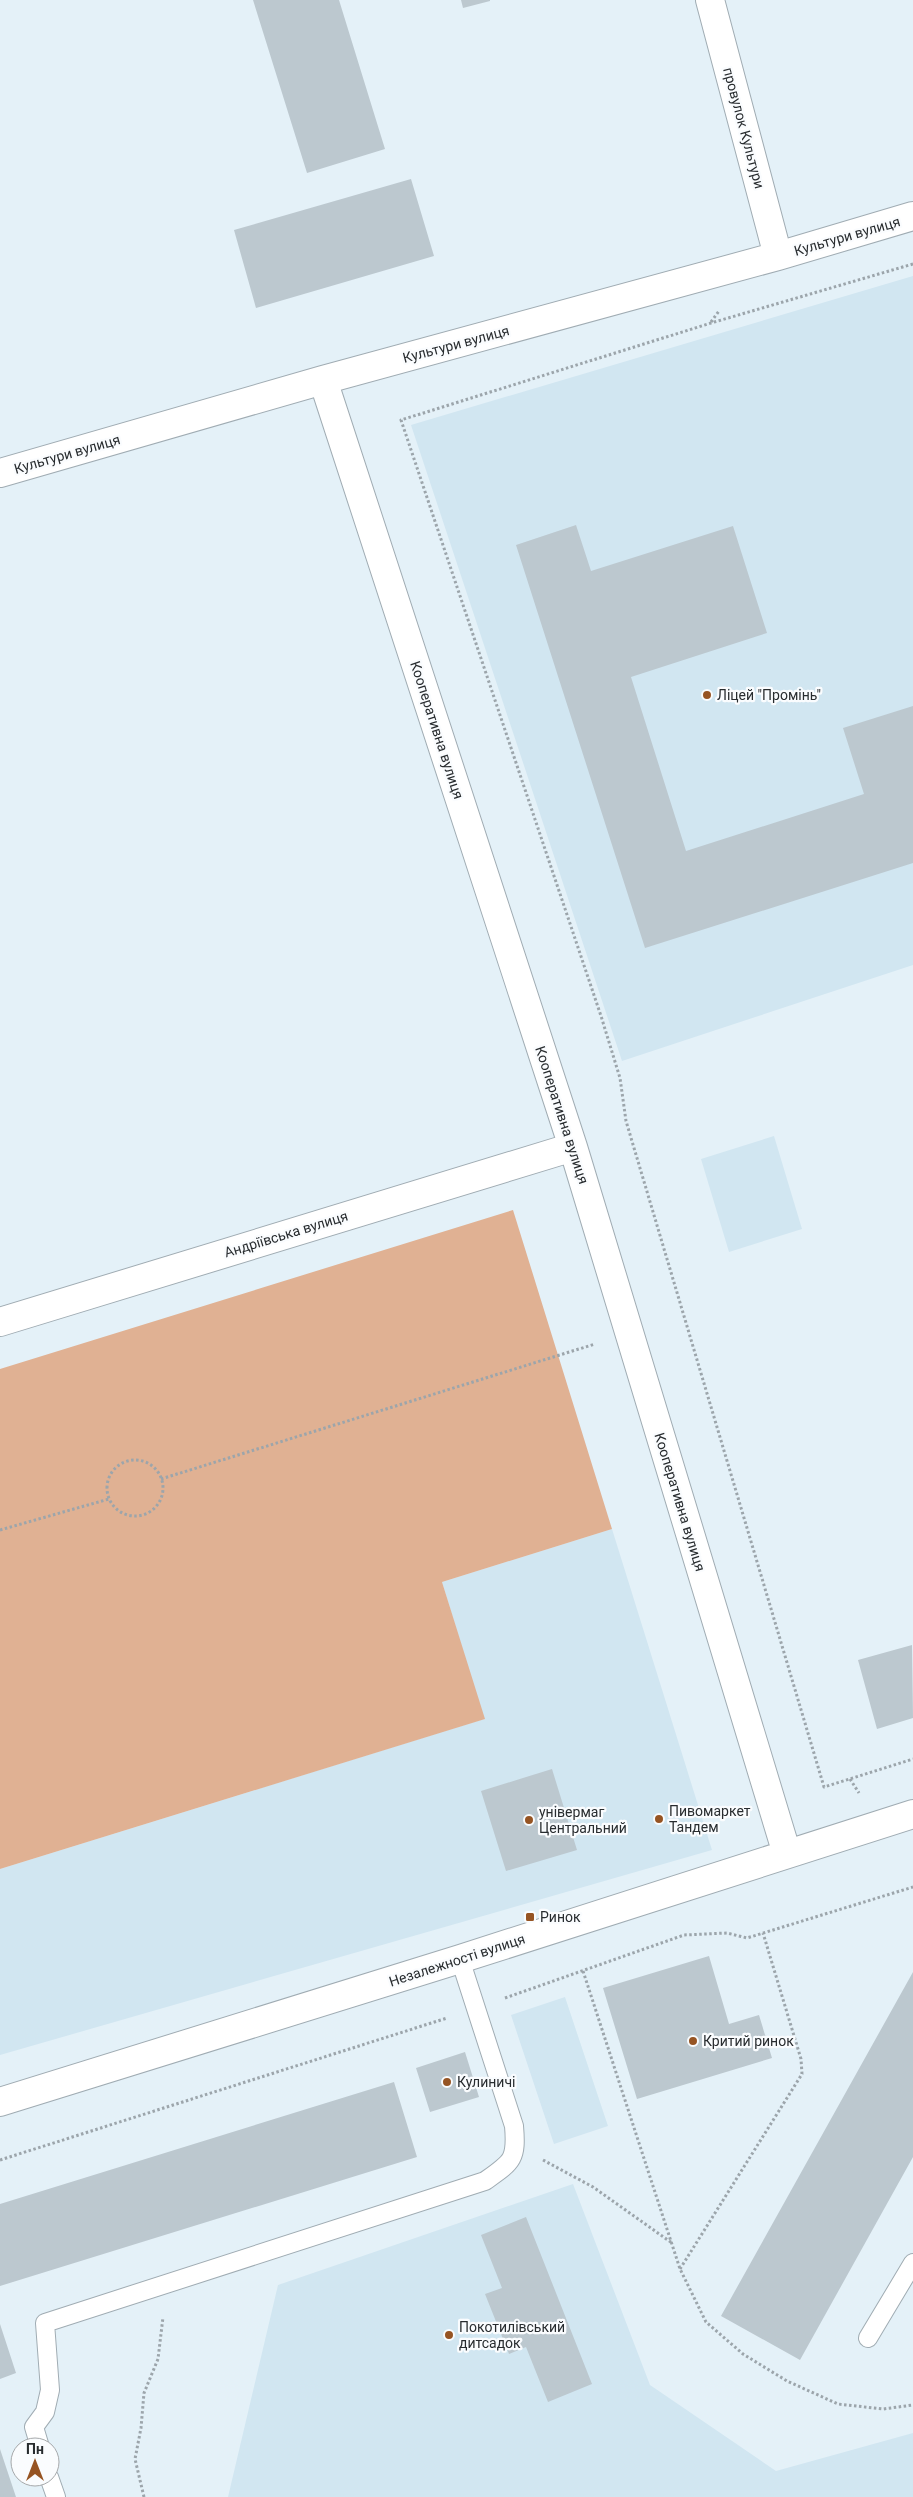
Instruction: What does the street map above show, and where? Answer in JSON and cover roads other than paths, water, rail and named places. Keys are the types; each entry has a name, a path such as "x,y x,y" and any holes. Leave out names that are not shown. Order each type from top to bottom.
{"street":[{"name":"провулок Культури","path":"710,0 778,256"},
{"name":"Культури вулиця","path":"0,473 323,380 778,256 913,216"},
{"name":"Кооперативна вулиця","path":"323,380 573,1147 787,1854"},
{"name":"Андріївська вулиця","path":"0,1322 573,1147"},
{"name":"Незалежності вулиця","path":"0,2102 460,1960 913,1814"}],"lane":[{"path":"37,2437 34,2427 46,2412 50,2390 44,2323 485,2180 506,2166 516,2150 514,2126 460,1960"},
{"path":"868,2338 913,2263"}],"place":[{"name":"Ліцей \"Промінь\"","path":"707,695"},
{"name":"Пивомаркет Тандем","path":"659,1819"},
{"name":"універмаг Центральний","path":"529,1820"},
{"name":"Ринок","path":"530,1917"},
{"name":"Критий ринок","path":"693,2041"},
{"name":"Кулиничі","path":"447,2082"},
{"name":"Покотилівський дитсадок","path":"449,2335"}]}
